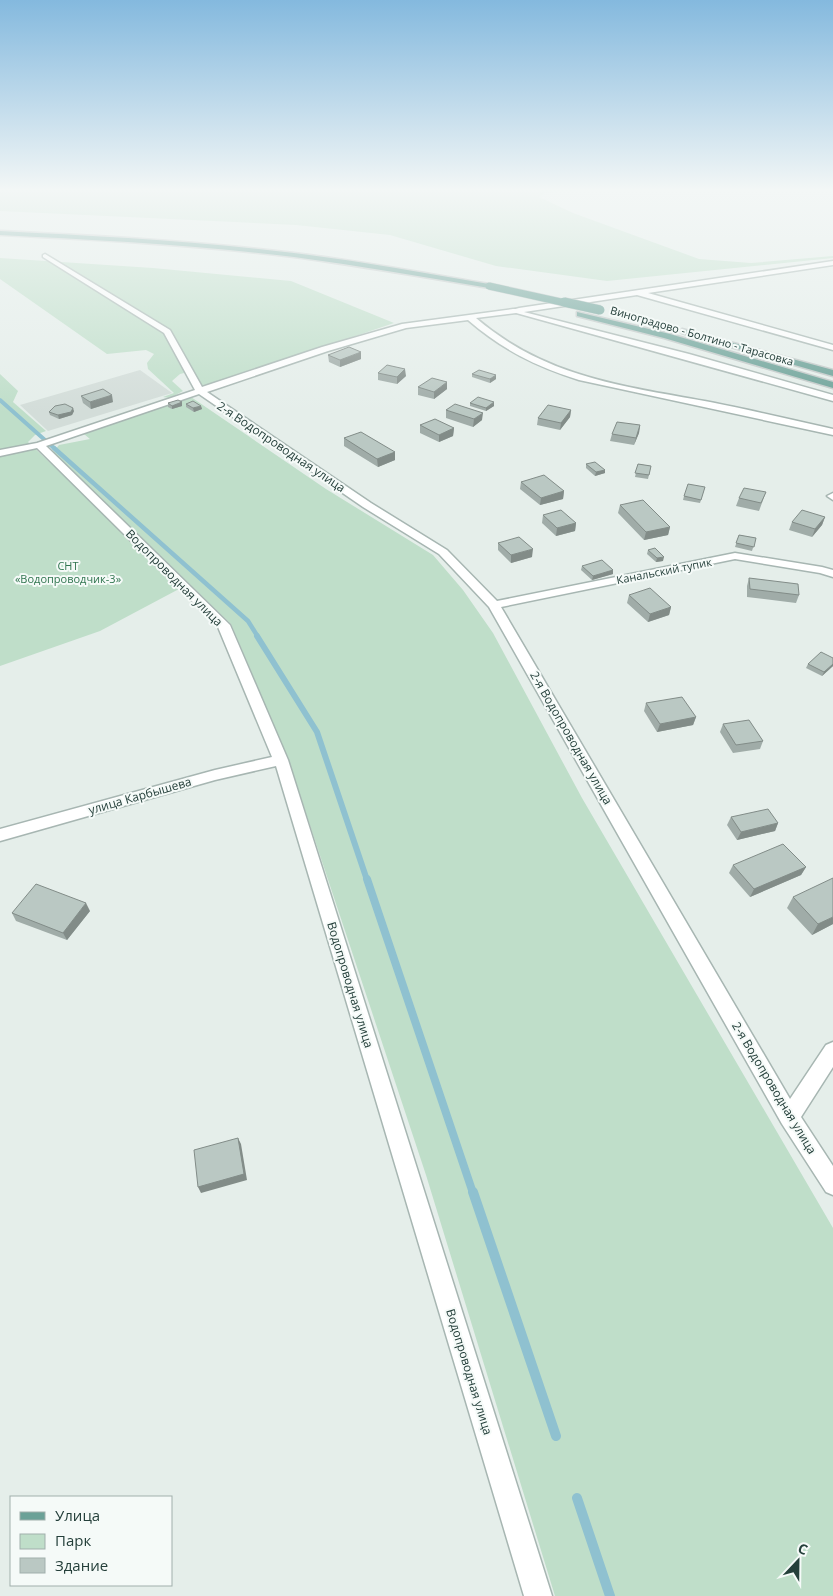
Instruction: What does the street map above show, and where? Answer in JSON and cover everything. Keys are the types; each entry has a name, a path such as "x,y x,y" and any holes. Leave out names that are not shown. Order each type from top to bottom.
{"main road":[{"name":"Виноградово - Болтино - Тарасовка","path":"316,264 359,270 478,292 580,314 667,336 833,385"},
{"name":"Виноградово - Болтино - Тарасовка","path":"364,264 490,286 609,312"},
{"name":"Виноградово - Болтино - Тарасовка","path":"680,329 833,373"}],"street":[{"path":"59,264 167,332 200,391"},
{"path":"0,453 39,445 325,349 405,326 823,264"},
{"path":"634,292 833,348"},
{"path":"513,311 686,356 833,398"},
{"path":"469,316 502,345 522,357 557,371 646,393 833,432"},
{"name":"2-я Водопроводная улица","path":"200,391 367,504 443,552 494,605 789,1117 833,1185"},
{"name":"Водопроводная улица","path":"39,445 224,625 281,760 538,1596"},
{"name":"Канальский тупик","path":"494,605 734,556 822,570 833,574"},
{"name":"улица Карбышева","path":"0,836 215,775 281,760"},
{"path":"789,1117 833,1051"}],"shaded area":[{"path":"140,370 172,393 48,431 20,405"}],"green space":[{"path":"0,264 99,264 291,281 394,323 214,384 202,385 192,371 180,374 172,381 183,391 170,398 163,397 174,393 148,369 147,363 154,354 146,350 107,354 0,279"},
{"path":"491,264 769,264 607,281"},
{"name":"СНТ «Водопроводчик-3»","path":"0,374 18,391 13,402 46,431 35,435 28,442 97,507 179,589 100,631 0,666"},
{"path":"191,397 326,489 433,555 463,590 493,633 582,798 833,1228 833,1596 555,1596 426,1175 288,759 231,624 53,452 59,445 90,439 84,434"}],"building":[{"path":"349,347 361,352 340,360 328,355"},
{"path":"387,365 405,369 397,377 378,373"},
{"path":"479,370 496,375 490,379 472,374"},
{"path":"432,378 447,382 434,392 418,387"},
{"path":"103,389 112,395 90,402 81,396"},
{"path":"478,397 494,402 486,408 470,403"},
{"path":"178,400 182,402 172,406 168,403"},
{"path":"193,401 201,406 193,408 186,404"},
{"path":"65,404 73,408 71,412 58,415 49,412 55,406"},
{"path":"455,404 483,413 474,419 446,410"},
{"path":"548,405 571,410 561,423 538,418"},
{"path":"435,419 454,428 439,435 420,425"},
{"path":"617,422 640,425 636,438 612,434"},
{"path":"361,432 395,452 377,459 344,438"},
{"path":"595,462 605,470 596,472 586,464"},
{"path":"638,464 651,466 649,475 635,473"},
{"path":"544,475 564,491 541,498 521,482"},
{"path":"688,484 705,487 701,500 684,496"},
{"path":"744,488 766,492 761,503 739,498"},
{"path":"643,500 670,527 646,532 620,505"},
{"path":"561,510 576,523 557,528 543,515"},
{"path":"802,510 825,517 815,529 792,522"},
{"path":"739,535 756,538 754,547 736,543"},
{"path":"519,537 533,549 511,555 498,543"},
{"path":"655,548 664,557 657,558 648,550"},
{"path":"602,560 613,570 593,576 582,566"},
{"path":"749,578 798,584 799,595 750,589"},
{"path":"650,588 671,607 650,614 629,595"},
{"path":"821,652 833,658 833,664 824,672 808,664"},
{"path":"682,697 696,717 660,724 646,703"},
{"path":"749,720 763,741 736,745 723,724"},
{"path":"768,809 778,823 741,832 731,817"},
{"path":"783,844 806,867 754,889 733,865"},
{"path":"833,878 833,917 818,924 793,897"},
{"path":"36,884 86,903 63,933 12,913"},
{"path":"238,1138 244,1174 198,1187 194,1150"}],"waterway":[{"path":"0,400 55,449"},
{"path":"54,448 248,621 258,637"},
{"path":"257,636 317,732 367,880"},
{"path":"367,879 473,1193"},
{"path":"473,1192 556,1436"},
{"path":"577,1498 610,1596"}]}
